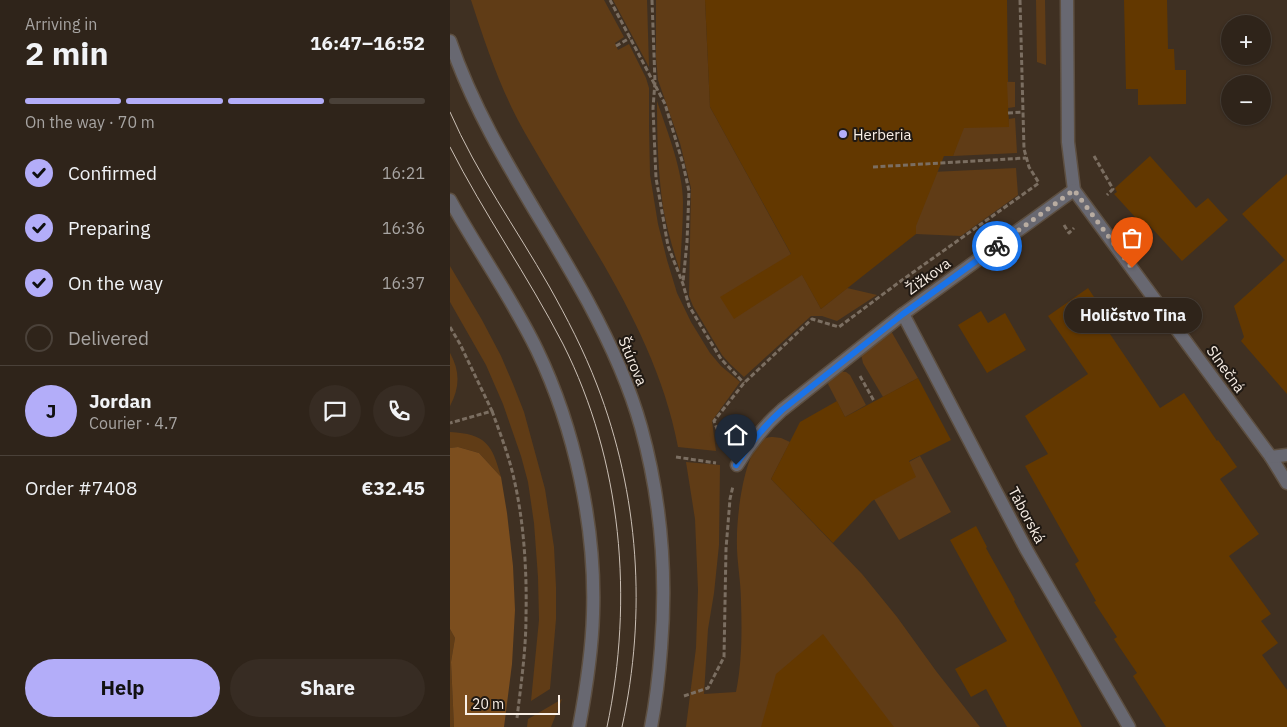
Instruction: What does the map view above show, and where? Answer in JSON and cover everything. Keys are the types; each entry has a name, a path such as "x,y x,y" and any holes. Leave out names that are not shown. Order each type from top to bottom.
{"street":[{"path":"1067,0 1068,142 1074,190"},
{"name":"Štúrova","path":"450,41 474,102 503,157 588,302 606,338 628,387 641,426 657,502 663,554 664,600 662,639 656,700 651,727"},
{"name":"Žižkova","path":"736,465 767,424 782,410 903,314 1074,190"},
{"name":"Slnečná","path":"1074,190 1270,457 1287,483"},
{"path":"450,200 537,350 563,412 573,447 589,532 593,613 590,656 579,727"},
{"name":"Táborská","path":"903,314 1026,549 1129,727"},
{"path":"1270,457 1287,455"}],"path":[{"path":"610,0 665,104 683,164 689,190 683,284"},
{"path":"652,0 656,178 668,246 683,284 689,306 721,359 744,383"},
{"path":"1020,0 1022,112 1026,158 1028,167 1069,232 1092,213 1113,189 1090,150"},
{"path":"616,46 631,37"},
{"path":"1008,113 1022,112"},
{"path":"873,167 1026,158"},
{"path":"684,696 708,688 724,657 726,549 730,499 736,465 724,447 714,421 744,383 812,319 839,327 1039,183"},
{"path":"450,327 492,411 508,457 521,518 526,571 526,615 524,662 517,718"},
{"path":"450,423 492,411"},
{"path":"676,457 736,465"}],"shaded area":[{"path":"471,0 604,0 624,37 615,43 618,50 629,44 649,88 650,175 658,224 677,293 691,322 710,353 721,366 740,382 712,421 716,451 678,447 667,404 653,363 635,323 615,284 516,117 495,68"},
{"path":"613,0 647,0 649,67"},
{"path":"656,0 705,0 710,107 821,309 847,288 877,295 837,321 822,316 811,316 744,377 722,355 689,296 691,188 680,143 658,80"},
{"path":"1036,0 1045,0 1046,65 1037,62"},
{"path":"976,81 1015,82 1015,107 1008,108 1007,99 1009,127 1009,119 1015,118 1017,153 953,156"},
{"path":"657,101 674,151 682,190 683,219 680,271 663,207 658,154"},
{"path":"1016,168 1018,195 961,236 916,234 916,224 932,172"},
{"path":"450,266 482,320 513,384 524,412 545,489 554,547 556,619 550,689 531,701 539,620 534,523 528,482 503,404 486,365 450,302"},
{"path":"891,331 918,378 883,397 863,363 861,354 869,345"},
{"path":"450,353 456,366 458,379 456,392 450,406"},
{"path":"839,371 850,375 866,405 845,417 828,384 830,376"},
{"path":"450,432 472,435 486,443 494,456 501,477 479,453 458,447 450,448"},
{"path":"773,437 790,442 771,479 862,574 980,727 686,727 696,648 698,590 695,519 686,462 720,465 719,545 708,629 704,694 736,692 741,635 741,593 737,545 740,499 752,454 758,444 766,438"},
{"path":"458,447 479,453 501,477 507,513 513,566 515,610 512,664 504,727 454,727 451,662 455,638 450,629 450,448"},
{"path":"920,456 951,512 899,540 874,499 909,462"},
{"path":"450,629 455,638 451,662 454,727 450,727"},
{"path":"562,699 551,727 527,727 528,719"}],"building":[{"name":"Herberia","path":"705,0 1007,0 1009,127 964,128 953,156 944,156 916,226 916,234 821,309 802,275 734,319 720,297 791,254 710,107"},
{"path":"1124,0 1167,0 1168,49 1174,49 1175,70 1186,70 1186,104 1138,105 1138,89 1126,89"},
{"path":"1150,156 1196,208 1208,198 1228,220 1182,261 1149,225 1145,228 1114,194 1117,192 1115,188"},
{"path":"1287,174 1287,394 1241,341 1244,337 1234,306 1285,260 1242,214"},
{"path":"1088,288 1116,330 1110,334 1160,408 1184,393 1237,467 1220,479 1259,534 1229,556 1271,614 1261,621 1278,643 1262,655 1287,690 1287,727 1166,727 1133,676 1137,673 1114,639 1117,637 1094,602 1096,601 1075,564 1079,561 1025,466 1048,454 1025,416 1088,374 1048,316"},
{"path":"981,311 988,323 1005,313 1026,350 987,373 958,325"},
{"path":"918,378 951,440 909,461 916,477 872,501 833,543 771,479 800,422 837,401 845,417"},
{"path":"976,526 1082,727 1007,727 986,689 971,697 955,669 1007,641 950,540"},
{"path":"823,634 894,727 761,727 776,674"}],"tram line":[{"path":"450,112 484,179 569,322 592,372 611,426 622,468 635,554 635,641 622,727"},
{"path":"450,147 563,344 583,389 599,435 610,483 617,531 620,580 620,630 615,679 607,727"}],"way so far":[{"path":"997,246 1074,190 1132,268"}],"place":[{"name":"Herberia","path":"843,134"},
{"name":"Holičstvo Tina","path":"1132,268"}],"route":[{"path":"736,465 767,424 782,410 903,314 997,246"}]}
